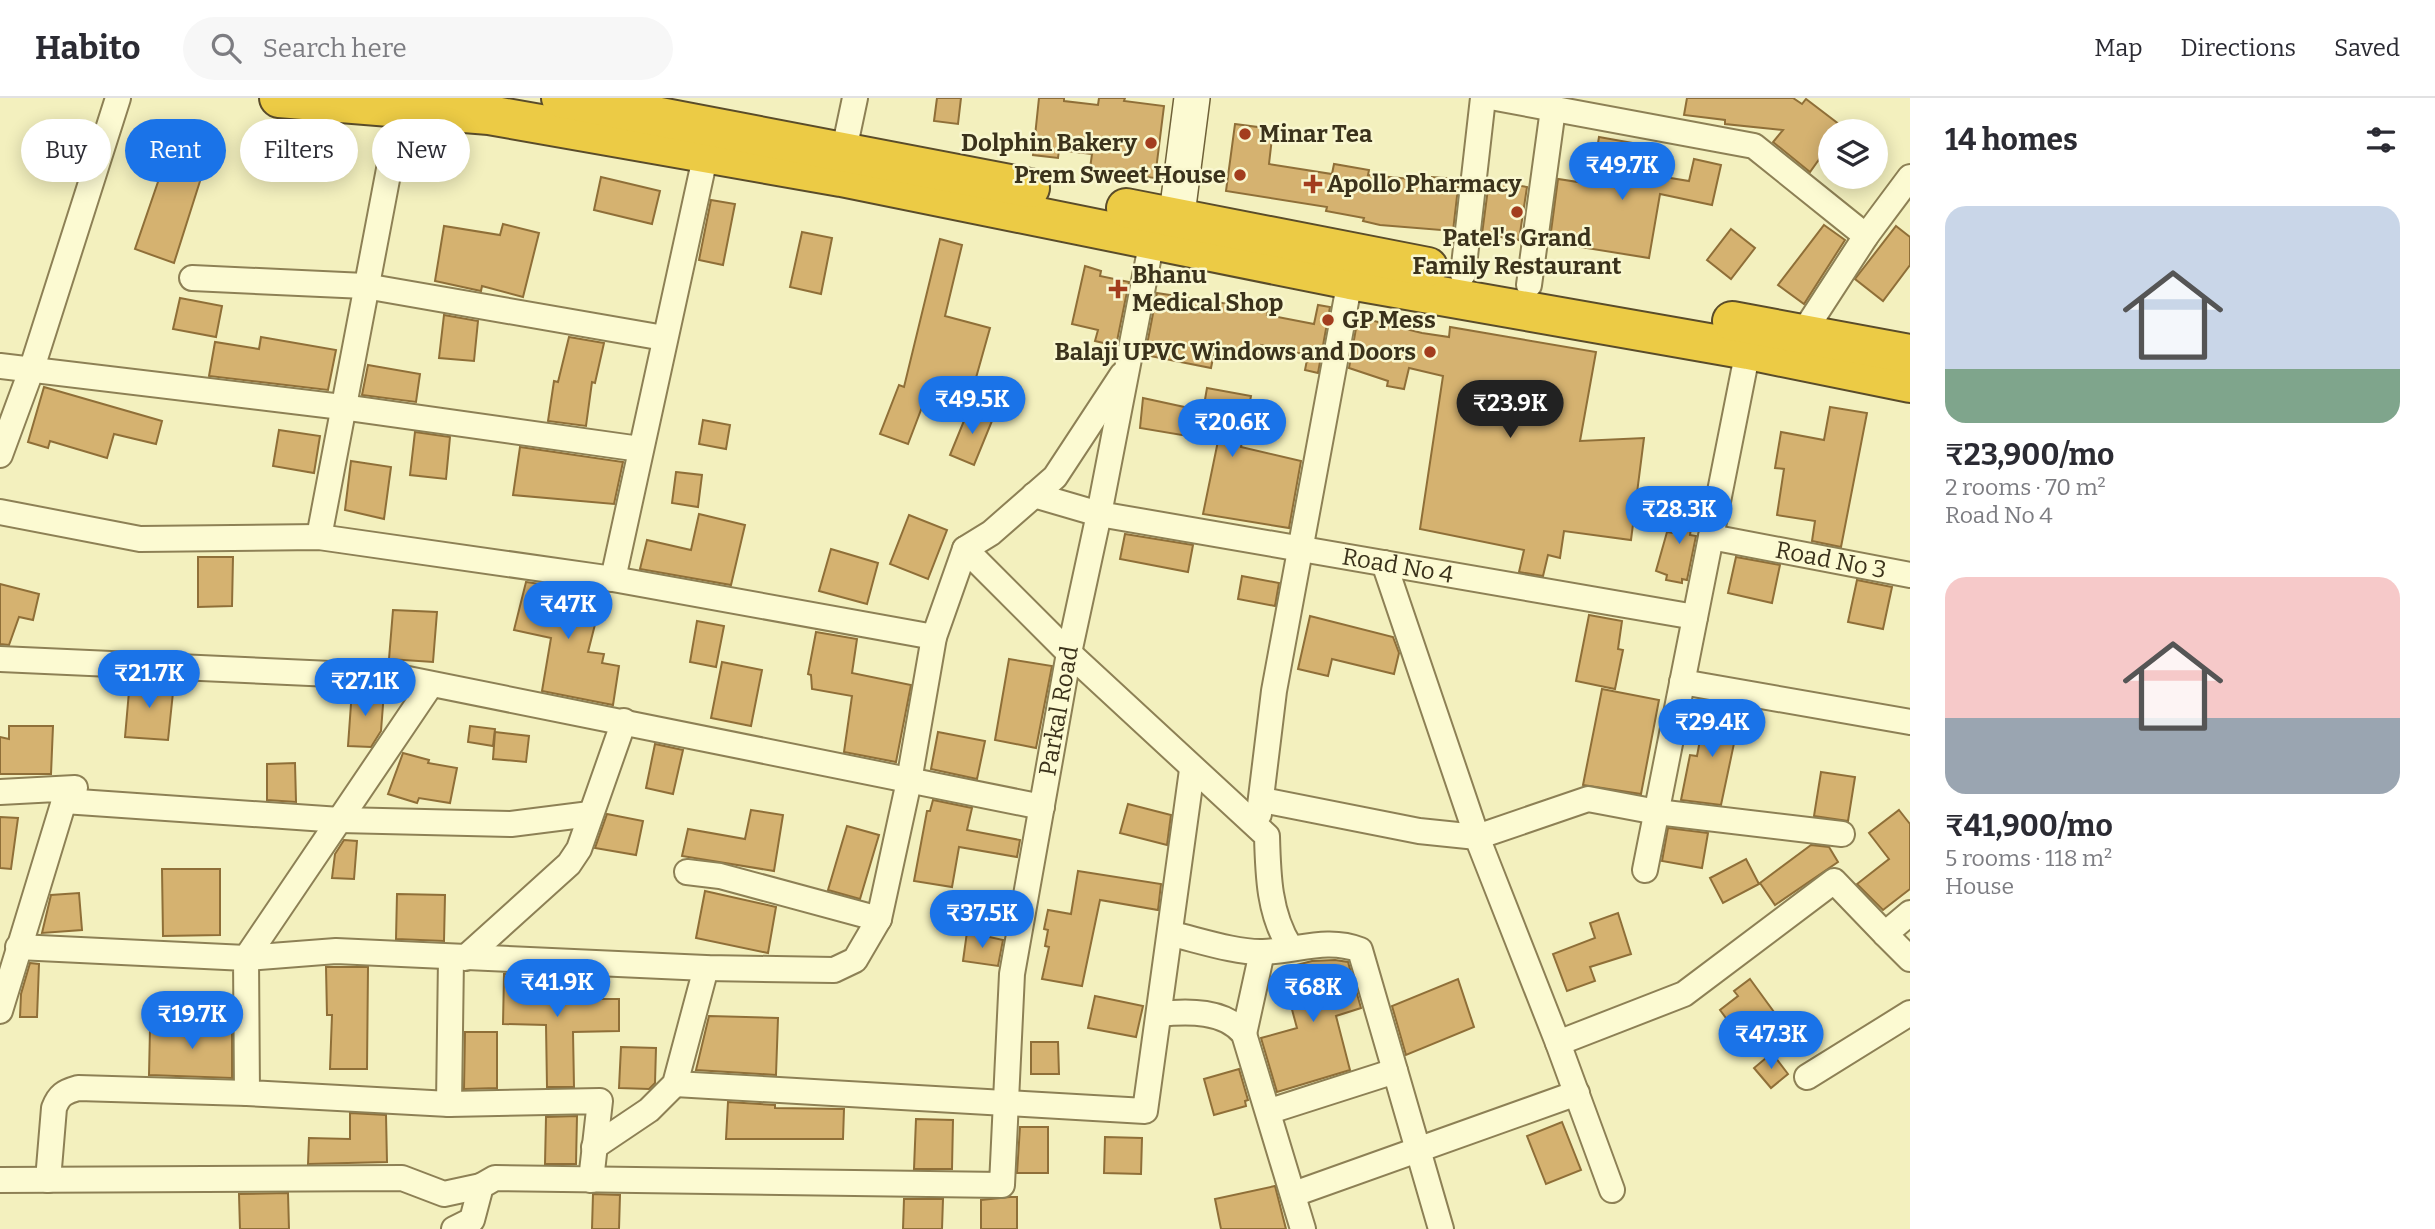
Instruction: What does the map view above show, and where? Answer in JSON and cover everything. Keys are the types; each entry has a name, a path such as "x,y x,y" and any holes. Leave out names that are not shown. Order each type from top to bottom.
{"highway":[{"path":"279,98 489,115 1167,234 1463,274 1910,354"},
{"path":"561,98 647,105 844,150 1350,280 1748,350 1910,383"}],"street":[{"path":"0,455 31,371 118,98"},
{"path":"844,150 855,98"},
{"name":"Parkal Road","path":"591,1180 1002,1185 1012,974 1069,653 1129,363 1167,234 1192,98"},
{"path":"1463,274 1483,98"},
{"path":"1496,98 1553,109 1599,108 1754,146 1866,236"},
{"path":"319,537 401,106"},
{"path":"1529,285 1553,109"},
{"path":"613,579 706,153"},
{"path":"1803,333 1866,236 1910,177"},
{"path":"192,278 365,286 664,338"},
{"path":"1256,826 1262,800 1274,691 1350,280"},
{"path":"1645,870 1748,350"},
{"path":"18,947 246,958 336,951 706,968 834,970 855,960 879,919 909,781 934,637 965,549 990,533 1055,477 1129,363"},
{"path":"0,366 342,407 640,449"},
{"name":"Road No 4","path":"1034,495 1099,514 1695,617"},
{"path":"0,512 140,539 319,537 613,579 934,637"},
{"name":"Road No 3","path":"1711,537 1910,575"},
{"path":"965,549 1192,770 1267,836 1269,881 1279,929 1290,947"},
{"path":"1384,563 1477,837 1558,1042 1612,1190"},
{"path":"0,659 398,677 430,686 624,721 1042,807"},
{"path":"1682,682 1910,722"},
{"path":"247,1093 246,958 430,686"},
{"path":"449,1104 458,958 569,864 579,849 624,721"},
{"path":"675,1084 1145,1111 1172,934 1192,770"},
{"path":"0,792 75,788 64,802 0,1011"},
{"path":"1262,800 1419,831 1477,837 1588,799 1657,812 1842,834"},
{"path":"64,802 340,820 512,824 590,814"},
{"path":"687,872 720,876 879,919"},
{"path":"1558,1042 1684,994 1834,881 1910,959"},
{"path":"1885,934 1910,913"},
{"path":"1172,934 1262,952 1320,944 1349,946 1360,950 1441,1229"},
{"path":"1244,1034 1262,952"},
{"path":"594,1147 649,1110 675,1084 706,968"},
{"path":"1160,1014 1190,1011 1234,1021 1244,1034 1270,1111 1303,1229"},
{"path":"1807,1077 1910,1013"},
{"path":"1270,1111 1395,1071"},
{"path":"0,1180 48,1180 402,1178 444,1194 481,1186 495,1178 591,1180 600,1101 449,1104 247,1093 78,1088 65,1091 54,1108 48,1180"},
{"path":"1294,1194 1577,1093"},
{"path":"454,1229 472,1220 481,1186"}],"building":[{"path":"937,98 961,98 958,124 934,121"},
{"path":"1039,98 1064,98 1064,101 1098,105 1099,98 1125,98 1124,101 1164,106 1155,178 1120,174 1120,180 1089,176 1092,154 1059,150 1058,158 1033,155"},
{"path":"1687,98 1793,98 1802,104 1806,99 1832,119 1818,119 1818,161 1810,172 1773,142 1783,130 1725,124 1725,120 1684,115"},
{"path":"1235,124 1273,129 1269,164 1332,174 1334,164 1369,170 1368,175 1432,181 1432,177 1459,179 1453,231 1380,225 1363,221 1364,218 1326,211 1327,207 1226,191"},
{"path":"1599,137 1633,143 1628,171 1689,181 1694,159 1721,165 1712,205 1660,194 1649,258 1580,247 1580,243 1550,239 1558,179 1591,184"},
{"path":"601,177 660,191 652,224 594,210"},
{"path":"1489,181 1527,187 1519,240 1482,234"},
{"path":"158,182 200,182 174,263 135,249"},
{"path":"711,200 735,204 723,265 699,260"},
{"path":"503,224 539,233 523,297 482,286 481,291 435,281 444,226 500,235"},
{"path":"1824,225 1845,240 1804,304 1778,285"},
{"path":"1896,226 1910,237 1910,265 1883,301 1855,279"},
{"path":"1731,229 1755,248 1731,279 1707,260"},
{"path":"802,232 832,238 821,294 790,287"},
{"path":"940,239 962,245 945,316 990,328 972,392 932,381 908,444 880,434 899,385 904,387"},
{"path":"1085,266 1101,271 1100,276 1129,282 1116,346 1095,341 1098,330 1072,324"},
{"path":"1157,293 1268,310 1267,315 1314,324 1318,305 1330,307 1318,373 1305,370 1308,355 1261,345 1258,357 1215,348 1211,368 1145,355"},
{"path":"180,298 222,306 216,337 173,329"},
{"path":"444,315 478,321 474,361 439,358"},
{"path":"1358,317 1449,337 1450,327 1596,352 1580,441 1644,438 1631,540 1564,531 1560,558 1548,555 1543,576 1519,572 1524,550 1420,529 1443,376 1409,368 1404,389 1387,386 1388,381 1349,368"},
{"path":"261,337 336,350 328,390 209,376 215,342 259,349"},
{"path":"569,337 604,343 595,383 592,382 586,426 548,421 554,381 558,382"},
{"path":"368,365 420,374 416,402 362,395"},
{"path":"44,387 162,421 156,444 114,434 107,458 50,441 48,448 28,442"},
{"path":"1207,388 1251,396 1241,447 1301,461 1289,528 1203,514 1218,441 1140,428 1143,398 1203,411"},
{"path":"970,406 994,416 974,465 950,455"},
{"path":"1830,407 1867,413 1841,547 1812,541 1815,521 1777,515 1784,469 1775,468 1781,432 1824,440"},
{"path":"703,420 730,425 726,449 699,444"},
{"path":"279,430 320,436 314,473 273,466"},
{"path":"415,432 450,437 446,479 410,475"},
{"path":"520,447 623,462 614,504 513,495"},
{"path":"351,461 391,467 384,519 345,510"},
{"path":"676,472 702,475 698,507 672,503"},
{"path":"1679,501 1695,504 1690,535 1696,536 1687,580 1682,579 1682,583 1666,580 1667,575 1656,571 1667,532 1674,533"},
{"path":"699,514 745,525 731,585 640,569 647,540 691,550"},
{"path":"909,515 947,530 928,579 890,564"},
{"path":"1125,534 1193,545 1188,572 1120,559"},
{"path":"831,549 878,563 867,604 819,591"},
{"path":"198,557 233,557 232,606 198,607"},
{"path":"1736,557 1780,565 1772,603 1728,593"},
{"path":"1242,576 1279,583 1275,606 1238,599"},
{"path":"1857,580 1892,587 1883,629 1848,622"},
{"path":"526,582 603,593 588,652 604,654 602,663 619,666 613,705 542,691 551,638 514,630"},
{"path":"0,584 39,594 33,620 19,617 9,645 0,644"},
{"path":"393,610 437,612 433,662 389,659"},
{"path":"1589,615 1622,621 1618,649 1623,650 1615,689 1576,681"},
{"path":"1310,616 1393,637 1399,653 1394,674 1332,659 1328,676 1298,669"},
{"path":"697,621 724,626 716,667 690,662"},
{"path":"816,632 857,639 852,673 911,685 896,762 844,752 852,696 812,689 811,675 808,674"},
{"path":"1009,659 1052,666 1036,748 995,740"},
{"path":"722,662 762,670 751,726 711,718"},
{"path":"130,680 174,683 168,740 125,737"},
{"path":"1602,689 1659,700 1641,794 1583,785"},
{"path":"352,690 384,692 381,731 371,747 348,746"},
{"path":"1706,708 1740,715 1721,805 1681,800 1690,755 1697,756"},
{"path":"9,726 53,726 51,774 0,774 0,737 9,739"},
{"path":"470,726 495,729 493,746 468,742"},
{"path":"495,732 529,736 526,762 493,759"},
{"path":"938,732 985,741 977,779 931,769"},
{"path":"655,744 683,750 673,794 646,788"},
{"path":"403,753 429,760 428,763 457,768 450,803 419,798 417,803 388,794"},
{"path":"295,763 296,802 267,800 267,764"},
{"path":"1821,772 1855,777 1848,821 1814,816"},
{"path":"933,800 972,808 967,830 1020,840 1017,857 959,847 952,887 914,881 927,811 930,811"},
{"path":"1128,804 1171,815 1167,845 1120,833"},
{"path":"751,810 783,815 774,871 682,856 688,829 745,839"},
{"path":"1899,810 1910,824 1910,889 1883,910 1857,884 1889,859 1869,833"},
{"path":"607,814 643,821 636,855 595,848"},
{"path":"0,817 18,818 11,869 0,868"},
{"path":"847,826 879,835 860,899 828,890"},
{"path":"1668,828 1708,833 1702,868 1662,861"},
{"path":"344,840 357,841 354,879 332,878 335,854"},
{"path":"1811,845 1829,847 1838,862 1775,905 1760,883"},
{"path":"1746,859 1759,884 1723,903 1710,878"},
{"path":"162,869 220,869 220,935 163,936"},
{"path":"1078,871 1161,884 1158,910 1100,900 1082,986 1042,979 1049,947 1045,946 1048,930 1044,929 1048,910 1071,914"},
{"path":"705,891 776,907 768,953 696,938"},
{"path":"79,893 82,930 42,933 51,895"},
{"path":"397,894 445,895 444,941 396,939"},
{"path":"1618,913 1631,954 1590,967 1595,981 1567,991 1553,954 1595,938 1590,923"},
{"path":"967,932 1003,940 998,966 963,961"},
{"path":"1312,961 1348,962 1361,1008 1336,1016 1350,1070 1277,1092 1261,1038 1297,1028 1281,969"},
{"path":"30,963 39,964 37,1017 20,1017 21,994"},
{"path":"326,967 368,967 367,1069 330,1069 332,1015 327,1015"},
{"path":"504,974 541,975 541,987 579,988 579,999 619,999 619,1031 573,1032 574,1087 547,1087 546,1025 503,1024"},
{"path":"1458,979 1474,1027 1406,1055 1392,1006"},
{"path":"1750,979 1774,1012 1740,1037 1720,1010 1738,996 1734,991"},
{"path":"1095,996 1143,1006 1136,1037 1088,1028"},
{"path":"709,1016 778,1018 776,1075 696,1070"},
{"path":"195,1023 232,1023 232,1078 149,1075 150,1029 195,1030"},
{"path":"465,1032 497,1032 497,1088 464,1089"},
{"path":"1031,1042 1058,1042 1059,1074 1031,1074"},
{"path":"621,1047 656,1048 655,1083 649,1089 619,1088"},
{"path":"1772,1053 1788,1074 1771,1088 1754,1068"},
{"path":"1239,1069 1248,1100 1245,1101 1246,1106 1214,1115 1204,1079"},
{"path":"728,1102 775,1105 775,1108 844,1109 843,1139 726,1139"},
{"path":"350,1113 386,1115 387,1162 308,1164 309,1138 350,1139"},
{"path":"577,1116 576,1164 545,1164 546,1117"},
{"path":"916,1119 953,1120 952,1169 914,1169"},
{"path":"1562,1122 1581,1170 1546,1184 1527,1136"},
{"path":"1020,1127 1048,1127 1048,1173 1017,1173"},
{"path":"1105,1137 1142,1138 1141,1174 1104,1173"},
{"path":"1275,1186 1286,1229 1221,1229 1215,1199"},
{"path":"288,1193 289,1229 240,1229 239,1194"},
{"path":"593,1194 620,1195 619,1229 592,1229"},
{"path":"1017,1197 1017,1229 981,1229 981,1200"},
{"path":"904,1199 943,1199 942,1229 903,1229"}],"place":[{"name":"Minar Tea","path":"1245,134"},
{"name":"Dolphin Bakery","path":"1151,143"},
{"name":"Prem Sweet House","path":"1240,175"},
{"name":"Apollo Pharmacy","path":"1313,184"},
{"name":"Patel's Grand Family Restaurant","path":"1517,212"},
{"name":"Bhanu Medical Shop","path":"1118,289"},
{"name":"GP Mess","path":"1328,320"},
{"name":"Balaji UPVC Windows and Doors","path":"1430,352"}]}
